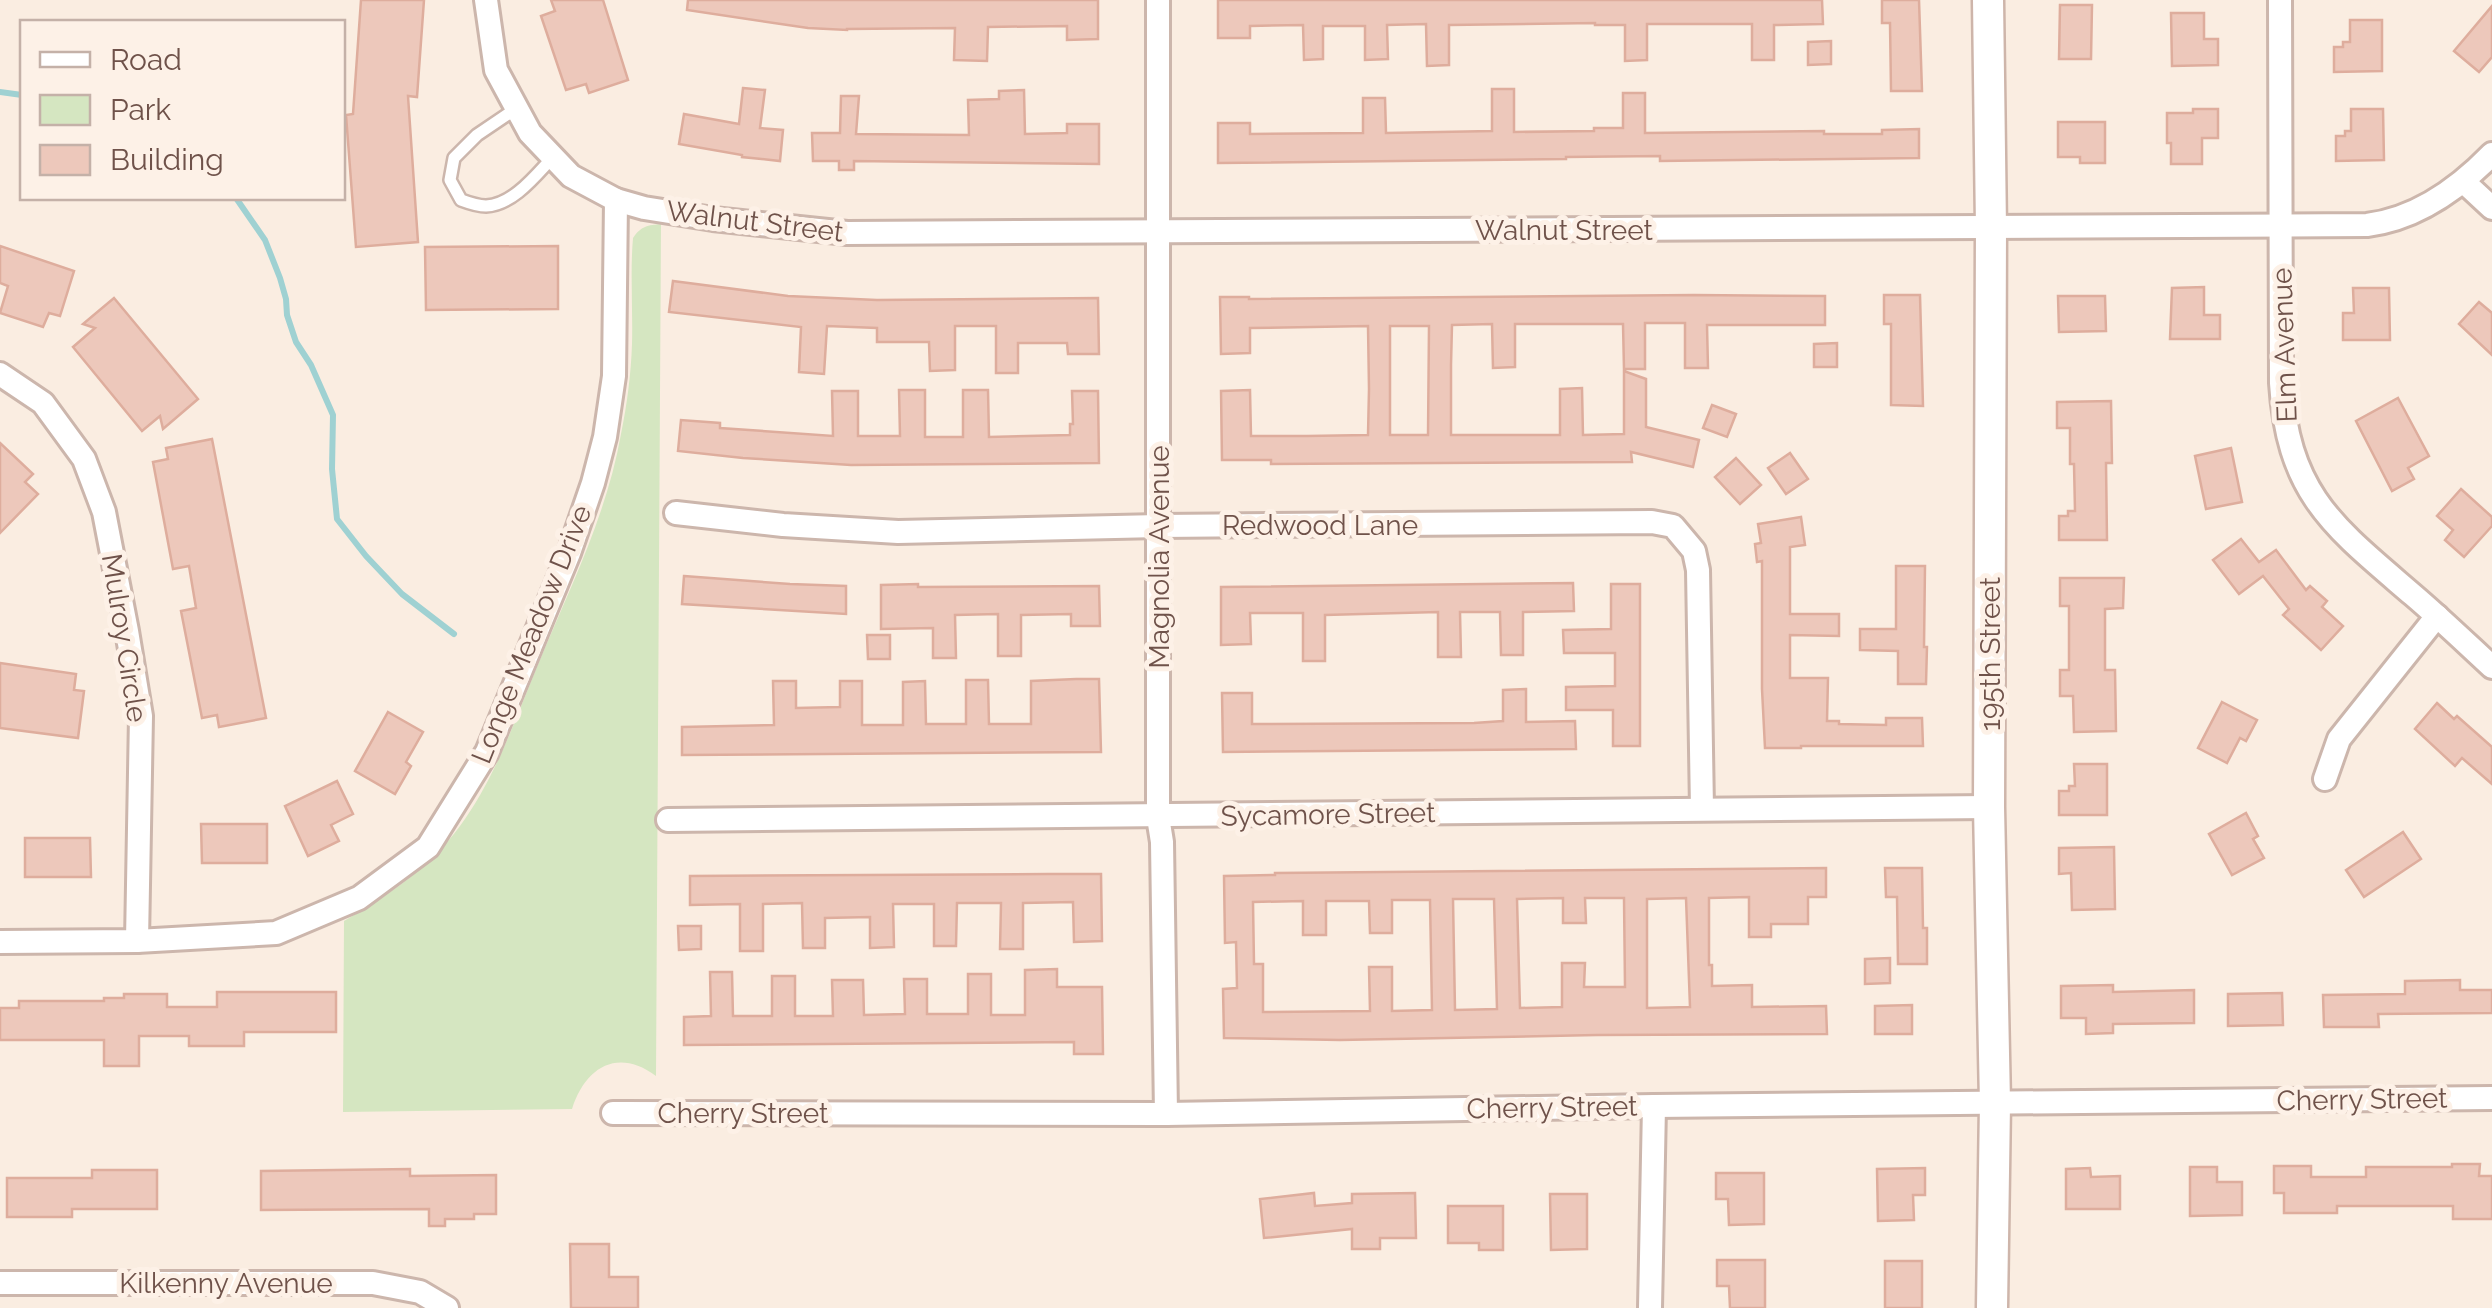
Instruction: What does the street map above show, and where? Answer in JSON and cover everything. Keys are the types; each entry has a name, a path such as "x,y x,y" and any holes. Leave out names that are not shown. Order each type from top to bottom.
{"street":[{"name":"Walnut Street","path":"486,0 496,70 530,133 571,176 616,200 644,208 847,234 2367,225 2413,213 2464,182 2492,154"},
{"name":"Magnolia Avenue","path":"1158,0 1158,816 1162,842 1166,1114"},
{"name":"195th Street","path":"1988,0 1989,808 1995,1103 1992,1308"},
{"name":"Elm Avenue","path":"2280,0 2281,383 2292,454 2314,498 2338,529 2492,667"},
{"path":"2464,182 2492,208"},
{"name":"Longe Meadow Drive","path":"0,942 138,942 276,933 358,898 428,848 488,752 593,483 614,376 616,200"},
{"name":"Mulroy Circle","path":"0,374 43,403 84,459 104,512 141,716 138,942"},
{"name":"Redwood Lane","path":"676,513 898,532 1652,522 1673,526 1694,551 1698,570 1702,809"},
{"path":"2325,779 2339,740 2438,616"},
{"name":"Sycamore Street","path":"668,820 1989,808"},
{"name":"Cherry Street","path":"613,1113 1166,1114 2492,1098"},
{"path":"1650,1308 1654,1106"},
{"path":"187,1282 187,1308"},
{"name":"Kilkenny Avenue","path":"0,1284 373,1283 420,1292 447,1308"}],"lane":[{"path":"517,108 477,135 454,158 450,180 461,200 481,206 496,204 521,190 554,157"}],"green space":[{"path":"661,224 656,1076 628,1063 604,1066 585,1082 572,1109 343,1112 344,921 407,880 448,841 473,807 504,746 607,493 630,378 633,238 645,227"}],"building":[{"path":"361,0 424,0 417,97 408,96 418,242 356,247 346,115 353,114"},
{"path":"551,0 603,0 628,80 589,93 586,84 566,90 541,16 555,11"},
{"path":"688,0 1098,0 1098,39 1067,40 1067,26 988,27 987,61 954,60 955,28 808,28 687,10"},
{"path":"1218,0 1822,0 1823,24 1774,25 1774,60 1752,60 1752,24 1647,24 1647,60 1625,61 1625,25 1449,25 1449,65 1427,66 1426,24 1387,25 1388,59 1365,60 1365,26 1323,26 1323,59 1304,60 1303,25 1250,26 1250,38 1218,38"},
{"path":"1882,0 1919,0 1922,91 1891,91 1890,23 1882,23"},
{"path":"2060,5 2092,5 2091,59 2059,59"},
{"path":"2492,6 2492,57 2479,72 2454,51"},
{"path":"2171,13 2204,13 2204,39 2218,39 2218,65 2172,66"},
{"path":"2350,20 2382,20 2382,71 2334,72 2334,47 2350,42"},
{"path":"1831,41 1831,64 1808,65 1808,42"},
{"path":"743,88 765,90 760,128 783,130 780,161 679,144 684,114 739,124"},
{"path":"1492,89 1514,89 1514,132 1623,128 1623,93 1645,93 1645,133 1882,134 1882,130 1919,129 1919,158 1660,161 1660,156 1218,163 1218,123 1250,123 1250,134 1363,133 1363,98 1385,98 1386,133 1492,131"},
{"path":"1024,90 1025,134 1067,133 1067,124 1099,124 1099,164 854,161 854,170 839,170 839,161 813,161 812,133 840,133 841,96 859,96 856,134 969,135 968,100 999,99 999,91"},
{"path":"2193,109 2218,109 2218,138 2202,138 2202,164 2171,164 2167,113 2193,113"},
{"path":"2351,109 2383,109 2384,160 2336,161 2336,136 2351,131"},
{"path":"2058,122 2105,122 2105,163 2080,163 2080,157 2058,157"},
{"path":"0,246 74,271 60,316 49,313 43,327 0,313 8,286 0,283"},
{"path":"558,246 558,309 426,310 425,247"},
{"path":"673,281 788,296 877,300 1098,298 1099,354 1068,354 1067,343 1018,343 1018,373 996,373 996,326 955,326 955,370 930,371 929,342 877,342 877,328 827,326 824,374 799,372 801,327 669,312"},
{"path":"2204,287 2204,315 2220,315 2220,339 2170,339 2172,288"},
{"path":"2353,288 2389,288 2390,340 2343,340 2343,313 2354,313"},
{"path":"1884,295 1920,295 1923,406 1891,405 1891,324 1884,324"},
{"path":"1825,296 1825,325 1707,325 1708,368 1685,368 1685,323 1645,323 1645,369 1624,369 1623,324 1515,324 1515,367 1493,368 1492,324 1452,325 1451,435 1560,435 1560,389 1582,388 1583,435 1624,434 1624,371 1646,379 1646,427 1699,440 1693,467 1631,452 1632,462 1271,464 1271,460 1222,460 1221,391 1250,390 1251,436 1368,435 1368,326 1250,328 1250,353 1221,354 1220,297","holes":["1390,326 1429,326 1428,435 1390,435"]},
{"path":"2058,296 2105,296 2106,331 2059,332"},
{"path":"114,298 198,399 163,429 160,416 142,431 73,347 95,328 83,324"},
{"path":"2479,302 2492,313 2492,355 2459,324"},
{"path":"1837,343 1837,367 1814,367 1814,344"},
{"path":"899,390 925,390 925,437 963,437 963,390 988,390 989,437 1070,435 1072,391 1098,391 1099,463 851,465 678,451 681,420 720,423 720,428 833,436 832,391 858,391 858,436 900,436"},
{"path":"2398,398 2429,456 2408,468 2414,479 2392,491 2356,421"},
{"path":"2111,401 2112,463 2106,463 2107,540 2059,540 2059,516 2075,511 2070,428 2057,428 2057,402"},
{"path":"1712,405 1736,414 1727,437 1703,428"},
{"path":"212,439 266,718 219,727 217,715 202,718 181,611 196,608 189,566 173,569 153,462 168,459 166,448"},
{"path":"0,443 33,474 25,482 38,494 0,533"},
{"path":"2231,448 2242,502 2206,509 2195,456"},
{"path":"1790,453 1808,479 1786,494 1768,468"},
{"path":"1736,458 1761,485 1740,504 1715,477"},
{"path":"2461,489 2492,517 2492,526 2464,557 2445,540 2453,530 2437,516"},
{"path":"1801,517 1805,545 1790,547 1790,614 1839,614 1839,636 1790,635 1790,678 1828,678 1827,721 1886,725 1886,718 1922,718 1923,746 1765,748 1762,561 1757,562 1755,544 1761,543 1758,524"},
{"path":"2241,539 2259,562 2276,550 2306,590 2310,586 2327,601 2322,607 2343,626 2321,650 2283,615 2289,609 2263,576 2239,594 2213,560"},
{"path":"1896,566 1925,566 1926,684 1898,684 1898,651 1860,650 1860,629 1896,629"},
{"path":"684,576 846,586 846,614 682,604"},
{"path":"2060,578 2124,578 2123,608 2105,609 2105,670 2115,670 2116,731 2074,732 2073,696 2060,696 2060,670 2069,670 2069,606 2060,606"},
{"path":"1573,583 1574,611 1523,612 1523,655 1501,655 1500,612 1460,612 1461,657 1438,657 1438,612 1325,615 1325,661 1303,661 1303,613 1250,613 1251,644 1221,645 1221,587"},
{"path":"1611,584 1640,584 1640,746 1613,746 1613,710 1566,710 1566,687 1615,686 1615,653 1564,653 1563,630 1611,629"},
{"path":"881,585 1099,586 1100,626 1071,626 1071,614 1021,615 1021,656 998,656 998,614 955,615 956,658 933,658 933,628 881,629"},
{"path":"867,635 890,635 890,659 868,659"},
{"path":"0,663 76,674 74,690 84,691 78,738 0,728"},
{"path":"1099,679 1101,752 682,755 682,727 774,725 773,681 796,681 796,708 840,707 840,681 862,681 862,725 903,725 903,682 925,681 926,724 966,724 966,680 988,680 989,724 1031,724 1031,681"},
{"path":"1526,689 1526,722 1575,721 1576,749 1223,752 1222,693 1252,693 1252,724 1474,723 1503,721 1503,690"},
{"path":"2222,702 2257,720 2246,741 2240,738 2227,763 2198,748"},
{"path":"2437,703 2492,747 2492,784 2462,758 2455,766 2415,729"},
{"path":"388,712 423,732 406,762 411,766 395,794 355,771"},
{"path":"2074,764 2107,764 2107,815 2059,815 2059,791 2075,786"},
{"path":"337,781 353,814 331,825 339,841 308,856 285,806"},
{"path":"2246,813 2258,836 2253,839 2264,858 2232,875 2209,834"},
{"path":"201,824 267,824 267,863 202,863"},
{"path":"2403,832 2421,859 2364,897 2346,870"},
{"path":"25,838 90,838 91,877 25,877"},
{"path":"2114,847 2115,909 2072,910 2071,873 2059,874 2059,848"},
{"path":"1826,868 1826,897 1808,897 1808,924 1771,924 1771,937 1749,937 1749,897 1709,898 1709,965 1712,986 1752,985 1752,1007 1826,1006 1827,1034 1224,1038 1223,989 1237,988 1236,942 1225,943 1224,876","holes":["1563,898 1563,923 1586,923 1585,898 1624,898 1625,987 1584,987 1585,963 1562,963 1562,1007 1520,1008 1517,899","1686,898 1690,1007 1647,1008 1647,899","1453,899 1494,899 1497,1009 1455,1010","1392,900 1430,900 1432,1010 1392,1011 1392,967 1369,967 1370,1011 1263,1012 1263,964 1254,964 1253,902 1303,901 1303,935 1326,935 1326,901 1369,901 1370,933 1392,933"]},
{"path":"1885,868 1922,868 1927,964 1898,964 1897,897 1886,897"},
{"path":"1101,874 1102,941 1074,942 1073,902 1023,903 1023,949 1000,949 1001,903 957,903 956,946 934,946 934,904 893,904 894,947 870,948 870,917 825,918 825,948 803,948 802,903 763,904 763,951 740,951 740,904 690,905 690,876"},
{"path":"678,926 701,926 701,949 679,950"},
{"path":"1890,958 1890,983 1865,984 1865,959"},
{"path":"1057,969 1057,987 1102,987 1103,1054 1074,1054 1074,1042 684,1045 684,1017 711,1016 710,972 732,972 733,1016 772,1016 772,976 795,976 795,1016 833,1016 832,980 863,980 864,1015 905,1014 904,979 927,979 927,1014 968,1014 968,974 991,974 991,1015 1025,1015 1025,970"},
{"path":"2460,980 2460,990 2492,990 2492,1013 2378,1014 2379,1027 2324,1027 2323,995 2405,994 2405,981"},
{"path":"2113,985 2113,992 2194,990 2194,1023 2113,1024 2113,1033 2086,1034 2086,1018 2061,1018 2061,986"},
{"path":"217,992 336,992 336,1032 244,1032 244,1046 189,1046 189,1036 139,1036 139,1066 104,1066 104,1040 0,1040 0,1008 19,1008 19,1001 104,1001 124,998 124,994 167,994 167,1007 217,1007"},
{"path":"2282,993 2283,1025 2228,1026 2228,994"},
{"path":"1912,1005 1912,1034 1875,1034 1875,1006"},
{"path":"2480,1164 2479,1176 2492,1176 2492,1219 2453,1219 2453,1206 2337,1206 2337,1213 2284,1213 2284,1193 2274,1193 2274,1166 2311,1166 2311,1177 2366,1177 2366,1167"},
{"path":"2190,1167 2217,1167 2217,1182 2242,1182 2242,1215 2190,1216"},
{"path":"1925,1168 1925,1195 1913,1195 1914,1220 1878,1221 1877,1169"},
{"path":"2090,1168 2091,1177 2120,1176 2120,1209 2066,1209 2066,1169"},
{"path":"410,1169 410,1176 496,1175 496,1214 445,1219 445,1226 429,1226 429,1209 261,1210 261,1171"},
{"path":"92,1170 157,1170 157,1209 72,1209 72,1217 7,1217 7,1178 92,1178"},
{"path":"1716,1173 1764,1173 1764,1224 1729,1225 1728,1199 1716,1199"},
{"path":"1314,1193 1315,1206 1352,1203 1352,1194 1415,1193 1416,1238 1380,1238 1380,1249 1352,1249 1352,1229 1264,1238 1260,1199"},
{"path":"1550,1194 1587,1194 1587,1249 1551,1250"},
{"path":"1448,1206 1503,1206 1503,1250 1479,1250 1479,1243 1448,1243"},
{"path":"570,1244 609,1244 609,1277 638,1277 638,1308 571,1308"},
{"path":"1717,1260 1765,1260 1765,1308 1730,1308 1729,1286 1717,1286"},
{"path":"1885,1261 1922,1261 1922,1308 1885,1308"}],"waterway":[{"path":"0,92 20,95"},
{"path":"237,200 265,240 280,278 296,342 333,415 332,469 337,519 402,594 454,634"}]}
